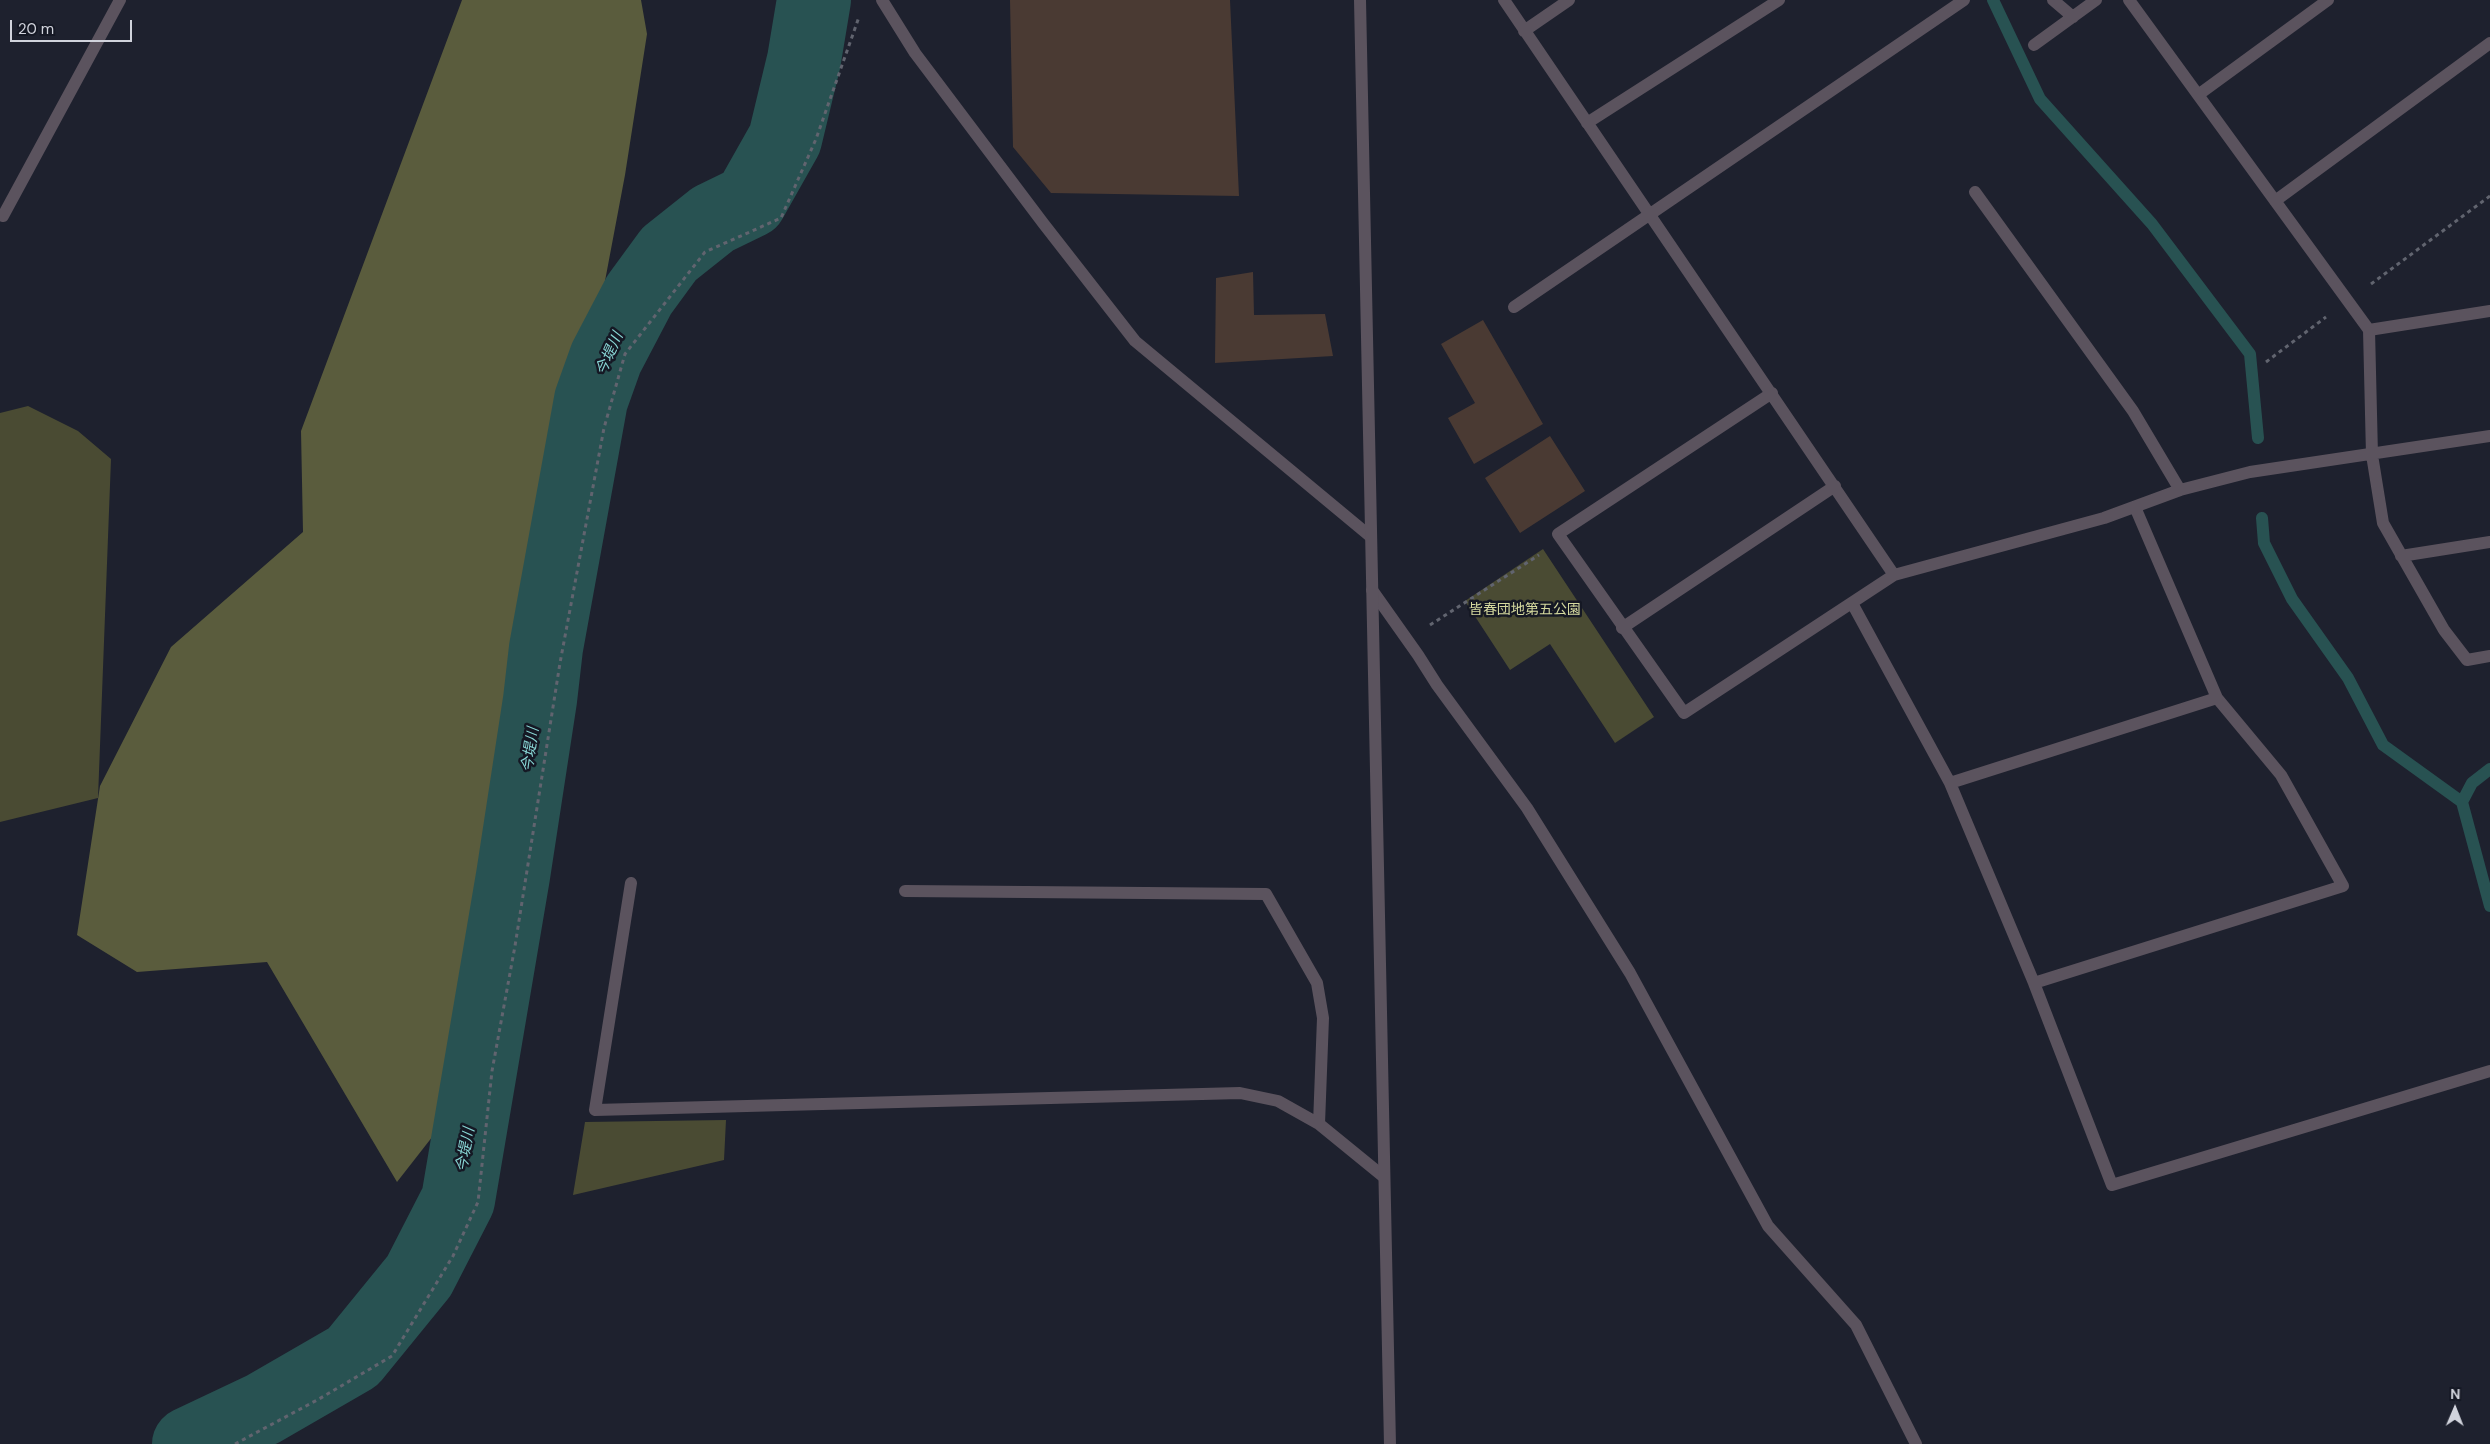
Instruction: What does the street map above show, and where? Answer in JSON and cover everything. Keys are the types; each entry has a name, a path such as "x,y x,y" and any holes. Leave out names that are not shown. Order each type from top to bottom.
{"street":[{"path":"0,215 3,216 120,0"},
{"path":"882,0 915,53 1043,224 1135,341 1371,538"},
{"path":"1360,0 1390,1444"},
{"path":"1504,0 1894,575"},
{"path":"1524,31 1570,0"},
{"path":"1587,123 1779,0"},
{"path":"1514,307 1649,213 1964,0"},
{"path":"2052,0 2073,17"},
{"path":"2034,46 2096,0"},
{"path":"2129,0 2369,330 2372,455 2383,523 2444,630 2467,660 2490,656"},
{"path":"2198,95 2328,0"},
{"path":"2275,201 2490,43"},
{"path":"1975,192 2133,411 2180,490"},
{"path":"2369,330 2490,311"},
{"path":"1772,393 1558,534 1622,628 1684,713 1894,575 2104,518 2180,490 2250,472 2490,436"},
{"path":"1622,628 1835,486"},
{"path":"2034,983 2343,886 2281,774 2217,698 2135,507"},
{"path":"2401,556 2490,542"},
{"path":"1372,590 1437,685 1527,808 1630,973 1768,1226 1856,1325 1916,1444"},
{"path":"1852,603 1950,783 2034,983 2112,1185 2490,1071"},
{"path":"1950,783 2217,698"},
{"path":"631,882 596,1110 1240,1093 1278,1101 1319,1124 1384,1177"},
{"path":"905,891 1266,894 1317,983 1323,1018 1319,1124"}],"path":[{"path":"235,1444 319,1399 392,1356 453,1256 478,1202 492,1071 515,946 560,663 604,428 625,354 705,252 781,218 816,138 862,9"},
{"path":"2266,362 2490,196"},
{"path":"1407,640 1562,540"}],"green space":[{"path":"462,0 641,0 647,34 625,175 447,1118 397,1182 267,962 137,972 77,935 100,786 171,647 303,532 301,431"},
{"path":"28,406 78,431 111,459 98,798 0,822 0,413"},
{"name":"皆春団地第五公園","path":"1543,549 1654,717 1615,743 1550,644 1510,670 1465,601"},
{"path":"726,1120 724,1160 573,1195 585,1122"}],"building":[{"path":"1010,0 1230,0 1239,196 1051,193 1013,147"},
{"path":"1253,272 1254,315 1325,314 1333,356 1215,363 1216,278"},
{"path":"1483,320 1543,424 1474,464 1448,418 1475,403 1441,344"},
{"path":"1550,436 1585,491 1520,533 1485,478"}],"waterway":[{"name":"今堤川","path":"189,1444 263,1409 353,1357 419,1276 458,1200 513,876 540,700 546,648 591,400 606,358 639,295 669,254 713,219 750,201 785,139 804,60 814,0"},
{"path":"1993,0 2040,99 2152,224 2250,354 2258,438"},
{"path":"2262,518 2264,543 2292,599 2348,678 2383,745 2462,802"},
{"path":"2490,769 2472,783 2462,802 2490,906"}]}
